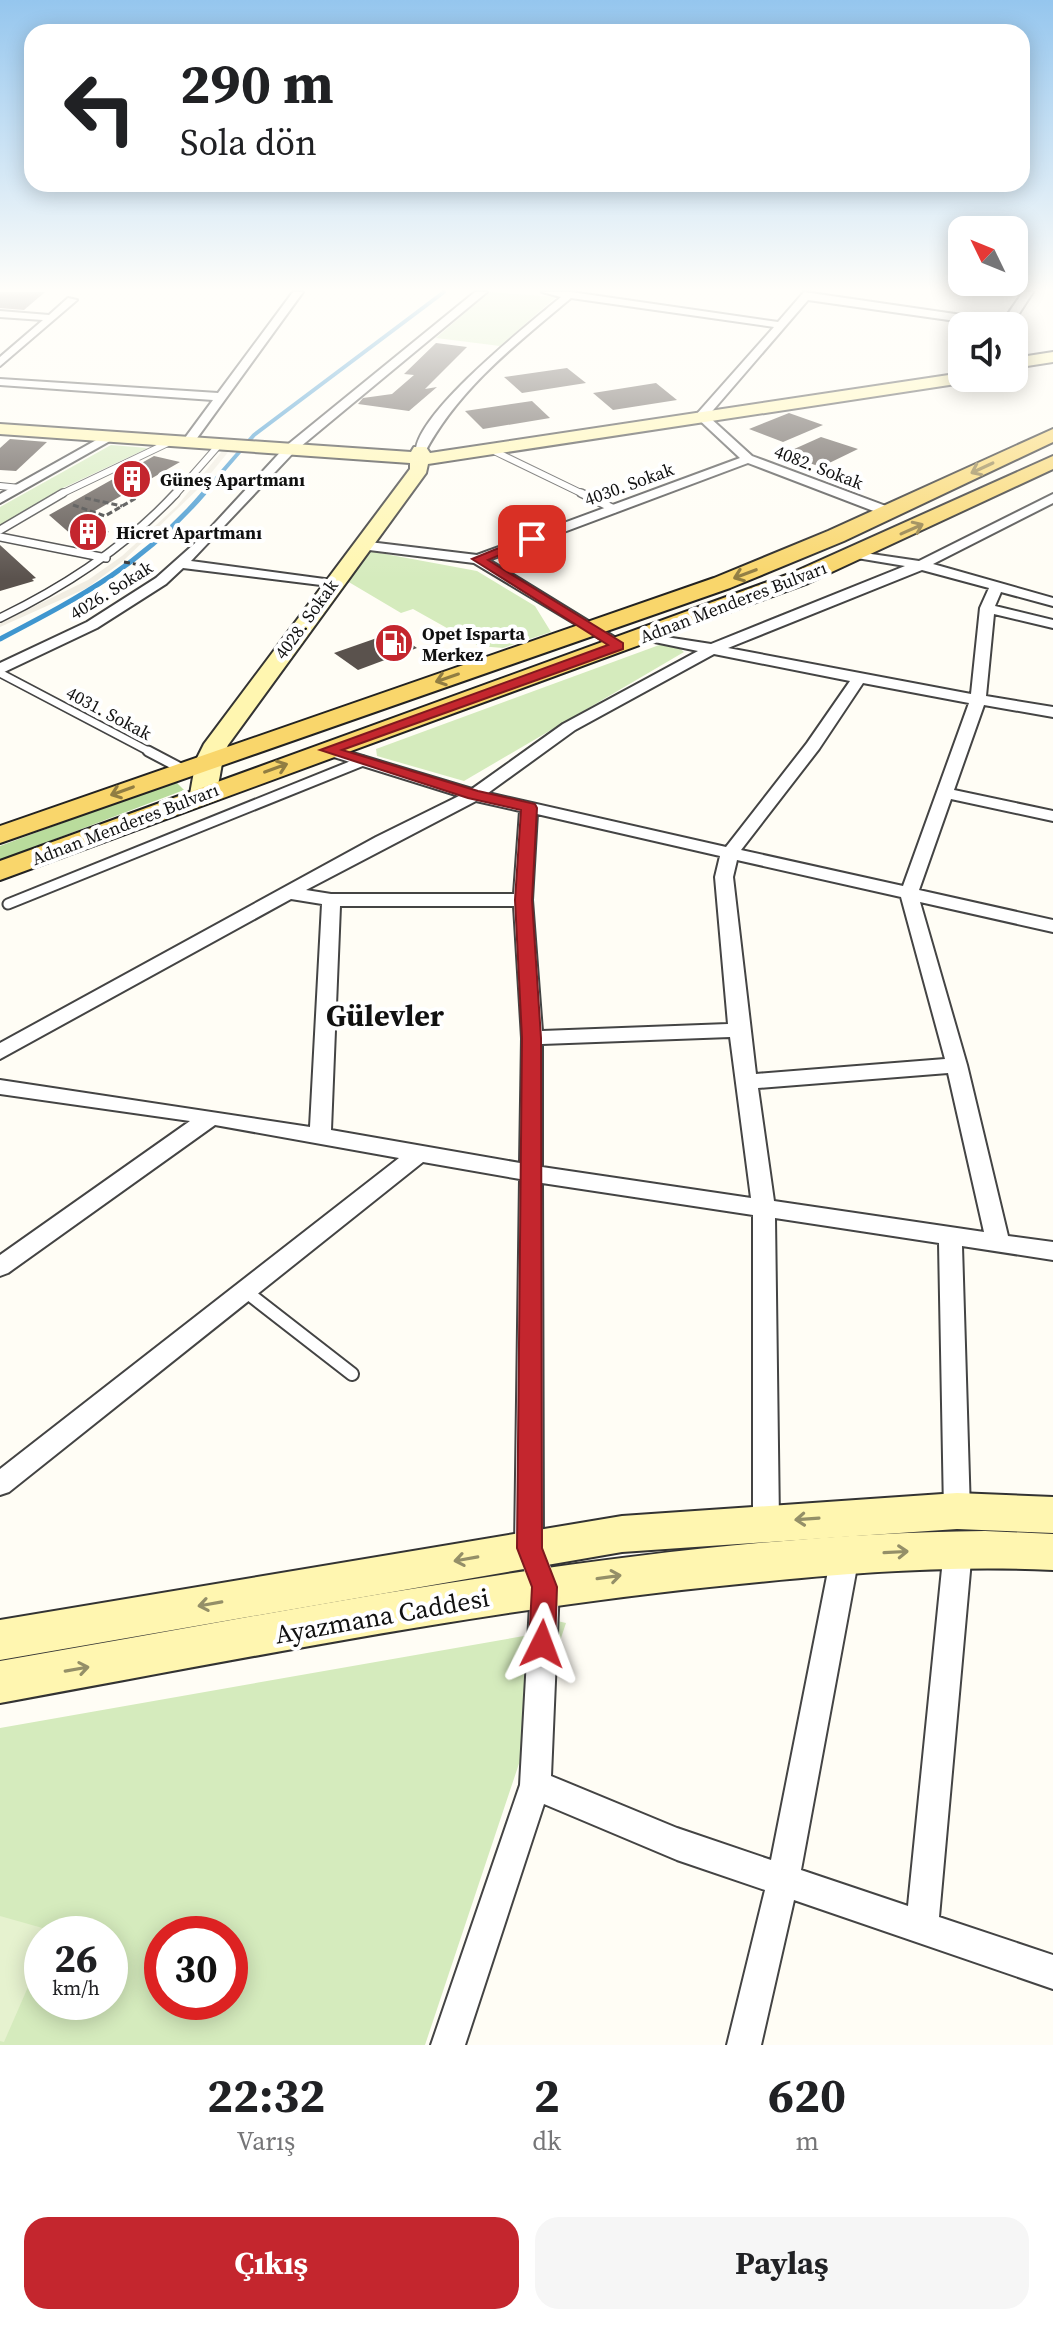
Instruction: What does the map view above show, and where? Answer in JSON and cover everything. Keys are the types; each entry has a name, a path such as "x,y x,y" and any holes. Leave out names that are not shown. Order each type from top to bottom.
{"main road":[{"path":"0,429 219,445 420,455 494,451 863,387"},
{"path":"420,455 895,387"},
{"name":"Adnan Menderes Bulvarı","path":"0,835 199,776 590,629 722,583 889,512 1053,435"},
{"name":"4028. Sokak","path":"199,776 227,726 419,469 420,455"},
{"name":"Adnan Menderes Bulvarı","path":"0,871 199,776 327,750 619,646 856,554 1053,462"},
{"name":"Ayazmana Caddesi","path":"0,1682 545,1587 661,1571 845,1556 958,1530 1053,1515"},
{"name":"Ayazmana Caddesi","path":"0,1640 622,1534 766,1522 958,1530 1053,1552"}],"street":[{"path":"80,387 221,397"},
{"path":"180,442 228,387"},
{"name":"4026. Sokak","path":"0,671 104,618 183,564 290,449 365,387"},
{"path":"420,455 428,430 467,387"},
{"path":"703,414 726,387"},
{"name":"4082. Sokak","path":"703,414 748,459 889,512"},
{"path":"0,499 111,437"},
{"name":"4030. Sokak","path":"478,559 748,459"},
{"path":"0,1052 474,795 569,727 712,649 921,565 1053,498"},
{"path":"1027,511 1053,519"},
{"path":"361,545 478,559 619,646"},
{"path":"856,554 921,565 1053,602"},
{"path":"183,564 332,584"},
{"path":"997,586 987,608 978,700 909,894 957,1065 998,1243"},
{"path":"987,608 1053,624"},
{"path":"645,636 1053,712"},
{"path":"766,1522 764,1208 739,1030 724,877 730,853 813,746 859,678"},
{"path":"327,750 474,795 1053,926"},
{"path":"945,793 1053,816"},
{"path":"448,2045 535,1785 545,1587 529,1548 532,1038 523,900 529,808"},
{"path":"289,893 331,900 523,900"},
{"path":"320,1137 331,900"},
{"path":"532,1038 739,1030"},
{"path":"746,1082 957,1065"},
{"path":"0,1087 211,1117 529,1173 1053,1251"},
{"path":"0,1267 211,1117"},
{"path":"0,1484 419,1154"},
{"path":"922,1928 958,1530 950,1236"},
{"path":"744,2045 783,1880 845,1556"},
{"path":"535,1785 677,1844 1053,1972"}],"lane":[{"path":"0,530 61,494 180,442"},
{"path":"0,618 59,589 106,558 160,513 219,445"},
{"path":"494,451 614,509"},
{"path":"0,486 20,488"},
{"path":"0,537 106,558"},
{"name":"4031. Sokak","path":"0,671 199,776"},
{"path":"3,903 363,761"},
{"path":"244,1290 352,1374"}],"path":[{"path":"63,504 105,516 136,498"},
{"path":"123,561 146,566"}],"green space":[{"path":"111,445 148,448 63,488 0,525 0,507"},
{"path":"369,551 477,571 535,606 551,632 503,648 479,646 413,609 401,613 347,581"},
{"path":"662,644 678,647 684,652 464,781 377,756 376,749"},
{"path":"177,783 184,790 0,860 0,846"},
{"path":"553,1620 566,1623 425,2045 0,2045 0,1728 535,1634"},
{"path":"0,1916 24,1923 24,1996 4,2042 0,2041"}],"shaded area":[{"path":"223,450 229,451 198,489 123,561 87,588 0,627 0,623 88,580 122,556 177,506"}],"building":[{"path":"400,387 436,387 409,411 358,404 363,398 392,394"},
{"path":"516,387 558,387 522,393"},
{"path":"628,387 661,387 677,400 613,410 593,393"},
{"path":"532,401 550,418 483,429 465,411"},
{"path":"789,413 823,425 783,442 749,429"},
{"path":"821,437 858,449 821,467 783,454"},
{"path":"10,439 47,442 16,471 0,470 0,448"},
{"path":"154,456 180,462 88,515 109,532 105,533 108,535 81,543 49,515"},
{"path":"0,545 36,578 32,579 34,581 0,591"},
{"path":"394,632 417,648 358,670 334,653"}],"waterway":[{"path":"202,495 254,435 317,387"},
{"path":"0,639 110,577 158,540 204,493"}],"place":[{"name":"Güneş Apartmanı","path":"132,479"},
{"name":"Hicret Apartmanı","path":"88,532"},
{"name":"Opet Isparta Merkez","path":"394,643"}],"district":[{"name":"Gülevler","path":"385,1015"}],"route":[{"path":"532,539 478,559 619,646 327,750 474,795 529,808 523,900 532,1038 529,1548 545,1587 542,1644"}]}
